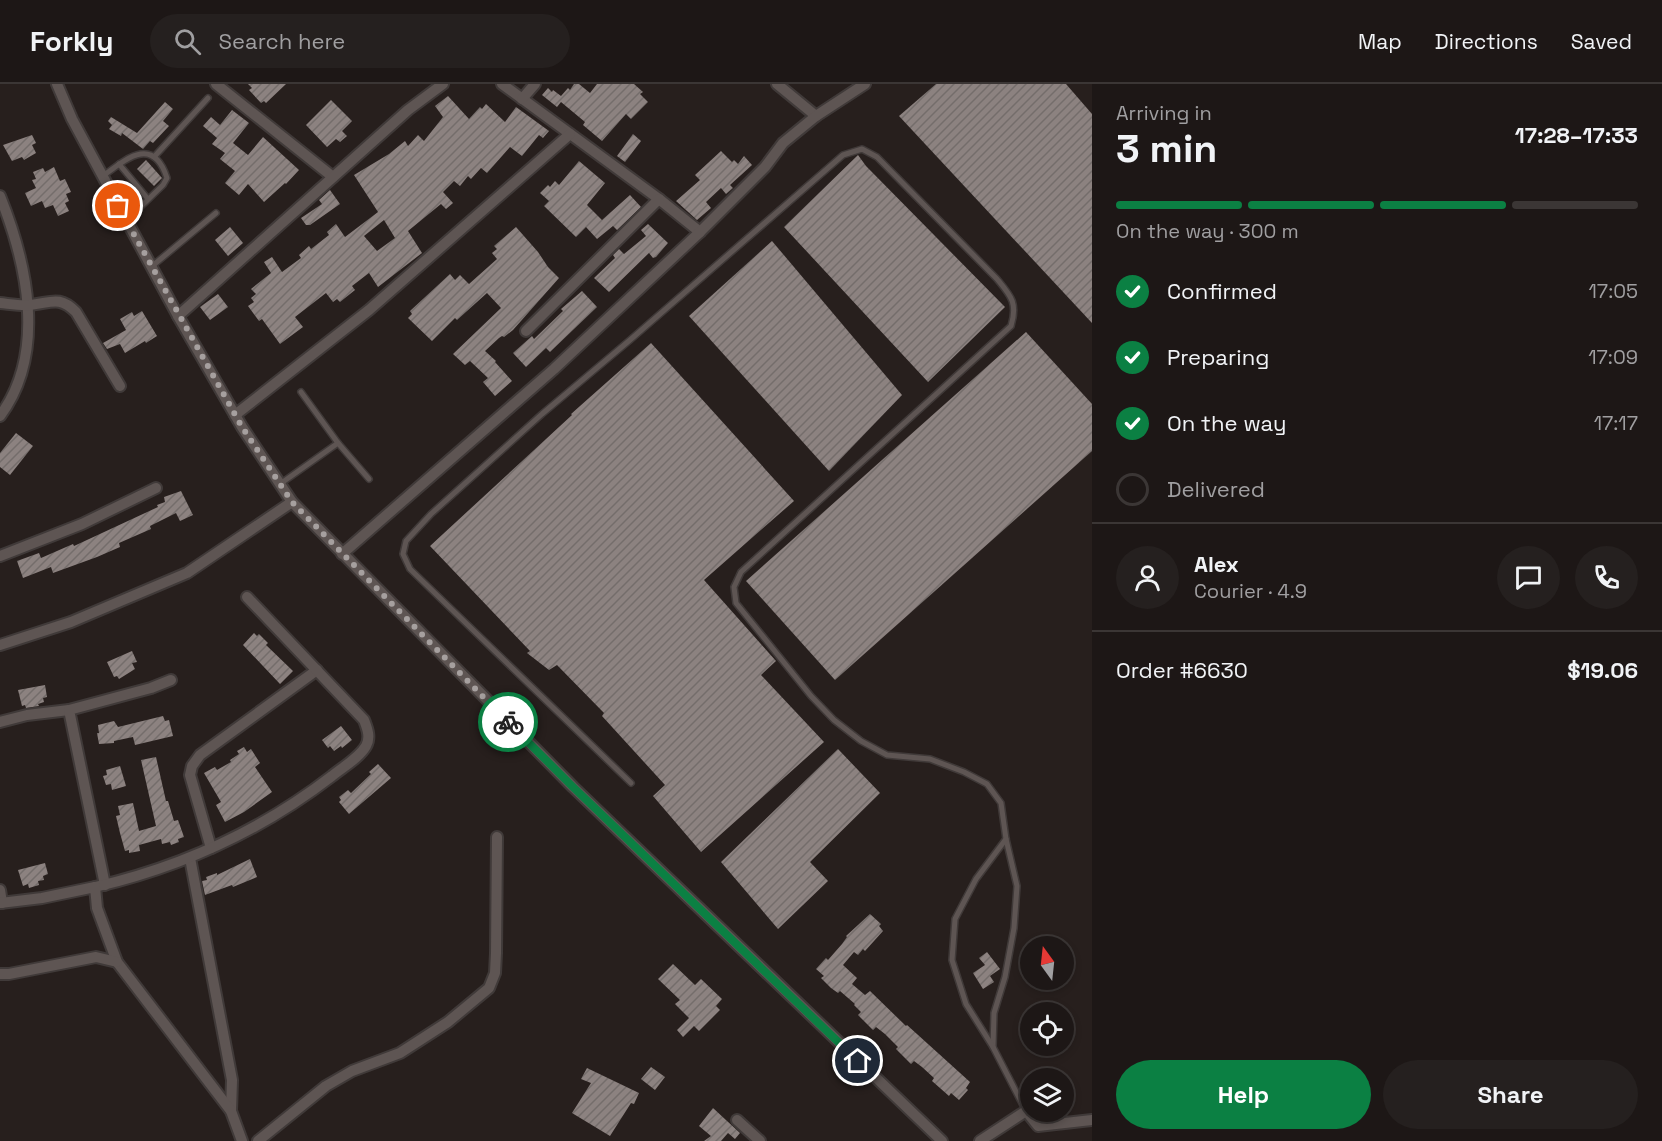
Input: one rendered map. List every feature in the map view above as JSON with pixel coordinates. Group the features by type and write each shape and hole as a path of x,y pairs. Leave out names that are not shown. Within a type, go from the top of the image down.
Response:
{"street":[{"path":"57,84 72,119 178,316 235,415 292,502 573,787 942,1141"},
{"path":"216,84 333,177"},
{"path":"178,316 408,110 443,84"},
{"path":"502,84 659,199 699,232"},
{"path":"522,99 535,84"},
{"path":"777,84 816,116"},
{"path":"342,554 554,369 765,167 783,143 816,116 864,84"},
{"path":"235,415 369,310 570,134"},
{"path":"0,196 20,262 28,306 28,330 19,379 10,403 0,416"},
{"path":"526,331 659,199"},
{"path":"0,303 28,306 55,301 68,304 76,312 120,386"},
{"path":"0,556 82,524 156,488"},
{"path":"0,645 71,622 187,573 292,502"},
{"path":"0,890 1,903 42,898 100,886 190,858 245,833 314,790 367,745 369,732 364,720 247,597"},
{"path":"211,848 190,775 192,766 200,755 317,670"},
{"path":"0,722 27,715 69,710 151,688 171,680"},
{"path":"69,710 100,886 97,908 117,962 231,1110"},
{"path":"258,1141 326,1086 352,1071 400,1053 448,1022 489,988 495,973 497,837"},
{"path":"190,858 223,1024 232,1080 231,1110 239,1139"},
{"path":"0,974 96,957 117,962"},
{"path":"980,1141 1020,1115"},
{"path":"737,1120 760,1141"},
{"path":"1035,1122 1038,1126 1092,1120"}],"lane":[{"path":"154,157 208,98"},
{"path":"631,783 410,569 403,554 406,541 431,514 542,414 843,155 862,149 877,157 997,279 1011,296 1015,313 1011,326 741,572 734,587 736,603 811,696 834,720 861,741 887,755 930,759 964,772 987,784 1001,803 1006,839 1017,886 1014,928 1005,977 994,1013 993,1047"},
{"path":"103,176 131,155 138,153 154,157 164,171 167,178 163,185 126,220"},
{"path":"119,164 148,199"},
{"path":"152,267 216,213"},
{"path":"301,392 338,443 369,479"},
{"path":"280,484 338,443"},
{"path":"1006,839 976,879 955,919 952,960 966,1004 993,1047 1020,1099"}],"building":[{"path":"248,84 286,84 266,103 264,101 261,103 249,90 252,88"},
{"path":"574,84 579,84 590,93 597,84 634,84 643,92 640,94 648,102 631,119 626,114 602,141 583,125 585,122 561,102 557,107 542,95 548,88 561,96"},
{"path":"936,84 1066,84 1092,114 1092,323 899,116"},
{"path":"448,96 469,119 486,104 505,122 516,107 549,131 543,138 539,135 522,156 510,147 487,173 481,168 471,179 468,176 460,186 454,181 443,192 453,203 446,209 441,204 408,231 422,253 378,287 369,273 352,286 355,290 340,302 337,299 333,302 326,293 295,317 303,327 280,344 262,319 259,321 248,306 254,302 251,298 256,294 251,289 271,273 264,262 272,257 282,272 301,258 299,255 309,246 311,249 329,235 327,232 336,224 345,237 378,212 354,175 389,154 405,141 408,146 418,135 424,141 443,117 435,106","holes":["384,220 395,238 377,251 364,236"]},
{"path":"331,100 352,121 342,131 347,136 340,142 336,139 327,147 306,125"},
{"path":"165,102 173,109 163,121 169,126 153,143 150,141 143,149 122,133 121,136 109,129 112,125 108,121 111,117 137,133"},
{"path":"232,110 249,123 233,143 248,155 263,137 299,170 264,202 248,184 239,195 225,183 235,171 220,159 225,153 212,144 217,138 203,126 211,117 220,125"},
{"path":"633,134 641,141 625,162 617,156"},
{"path":"32,135 36,143 32,145 36,153 24,160 22,157 12,161 3,145"},
{"path":"721,151 732,162 734,160 738,164 744,156 752,165 730,185 733,188 726,194 721,188 706,202 711,208 697,220 676,201 700,180 695,175"},
{"path":"858,155 866,166 1005,307 928,382 784,227"},
{"path":"146,160 162,178 154,186 137,169"},
{"path":"579,161 605,183 587,205 602,220 630,195 641,207 617,230 613,226 597,239 586,227 576,237 544,206 549,201 540,193 555,181 559,185"},
{"path":"54,167 60,181 65,179 71,192 66,194 69,201 65,203 69,211 58,216 53,205 45,208 42,201 31,206 25,193 36,188 32,180 36,179 33,172 43,168 45,172"},
{"path":"330,190 340,204 310,225 306,225 301,218 322,204 319,200"},
{"path":"648,224 668,243 656,257 653,258 649,253 609,292 594,278 615,258 613,255 619,249 624,254 646,236 641,230"},
{"path":"230,227 243,243 228,256 215,240"},
{"path":"516,227 559,278 513,330 499,338 485,351 512,381 495,396 483,382 488,378 470,361 465,365 453,354 501,308 487,293 457,320 455,318 432,341 408,318 412,314 410,311 450,274 455,280 460,275 469,284 497,259 492,253 497,249 494,246"},
{"path":"772,241 902,395 829,471 689,316"},
{"path":"582,291 597,307 550,352 546,348 526,367 513,353 532,336 534,339 563,311 561,309"},
{"path":"218,294 228,307 210,320 200,307"},
{"path":"142,311 157,336 125,353 120,344 107,349 103,343 126,330 120,319 132,312 134,316"},
{"path":"1026,332 1092,404 1092,451 835,680 746,581"},
{"path":"651,343 794,501 704,580 776,661 761,675 824,742 701,852 653,796 665,785 602,716 604,713 557,665 549,670 527,653 530,651 430,546 571,414"},
{"path":"16,433 33,446 10,475 0,467 0,453"},
{"path":"181,491 193,515 180,521 176,513 150,526 151,529 119,543 120,547 97,557 53,573 51,567 23,578 17,561 39,553 41,558 73,544 74,546 158,507 157,505 165,502 164,497"},
{"path":"254,633 257,636 259,634 268,643 266,645 293,671 280,684 243,645"},
{"path":"132,651 137,662 132,663 135,669 119,679 117,676 114,677 107,662"},
{"path":"45,685 47,697 43,698 44,702 38,704 39,706 26,708 25,705 22,706 18,690"},
{"path":"163,716 165,721 169,720 173,736 135,745 133,737 114,741 114,743 99,744 98,725 114,721 118,727"},
{"path":"341,726 352,740 334,751 330,746 328,748 322,740"},
{"path":"244,747 247,752 251,749 260,763 255,767 272,792 225,822 216,805 221,802 204,773 215,767 217,770 231,762 230,760 239,754 237,751"},
{"path":"838,749 880,793 810,862 828,881 778,929 721,862"},
{"path":"156,757 166,801 168,801 174,821 178,820 184,837 171,845 170,842 162,844 161,839 139,845 140,851 129,853 129,850 125,851 116,816 120,815 118,806 133,803 139,831 156,826 141,760"},
{"path":"378,764 391,778 349,814 339,802 341,800 339,797 348,790 351,793"},
{"path":"120,766 126,786 112,790 111,784 106,785 103,776 107,775 106,770"},
{"path":"250,859 257,877 205,895 202,881 207,880 206,877 217,873 217,875"},
{"path":"45,863 48,874 43,876 44,880 38,881 39,885 29,888 28,884 23,886 18,870"},
{"path":"870,914 881,924 879,926 883,931 865,951 863,949 858,955 854,952 843,965 857,978 852,984 865,995 870,991 970,1082 966,1088 968,1090 959,1100 951,1093 949,1096 932,1081 934,1078 914,1061 911,1064 885,1034 876,1027 873,1030 858,1015 861,1012 855,1004 840,991 838,993 831,988 821,978 824,976 816,969 826,958 828,960 846,936"},
{"path":"987,952 1000,969 990,976 994,982 983,989 973,973 985,965 979,958"},
{"path":"673,964 695,985 701,979 722,999 716,1006 720,1010 699,1031 694,1026 683,1037 677,1030 689,1018 675,1004 680,1000 658,979"},
{"path":"651,1067 665,1077 655,1090 641,1079"},
{"path":"587,1068 639,1093 634,1104 631,1103 610,1136 572,1113 591,1083 581,1079"},
{"path":"713,1108 740,1133 735,1139 728,1133 721,1141 704,1141 711,1136 699,1126"}],"way so far":[{"path":"118,206 242,427 292,502 508,722"}],"route":[{"path":"508,722 858,1061"}]}
